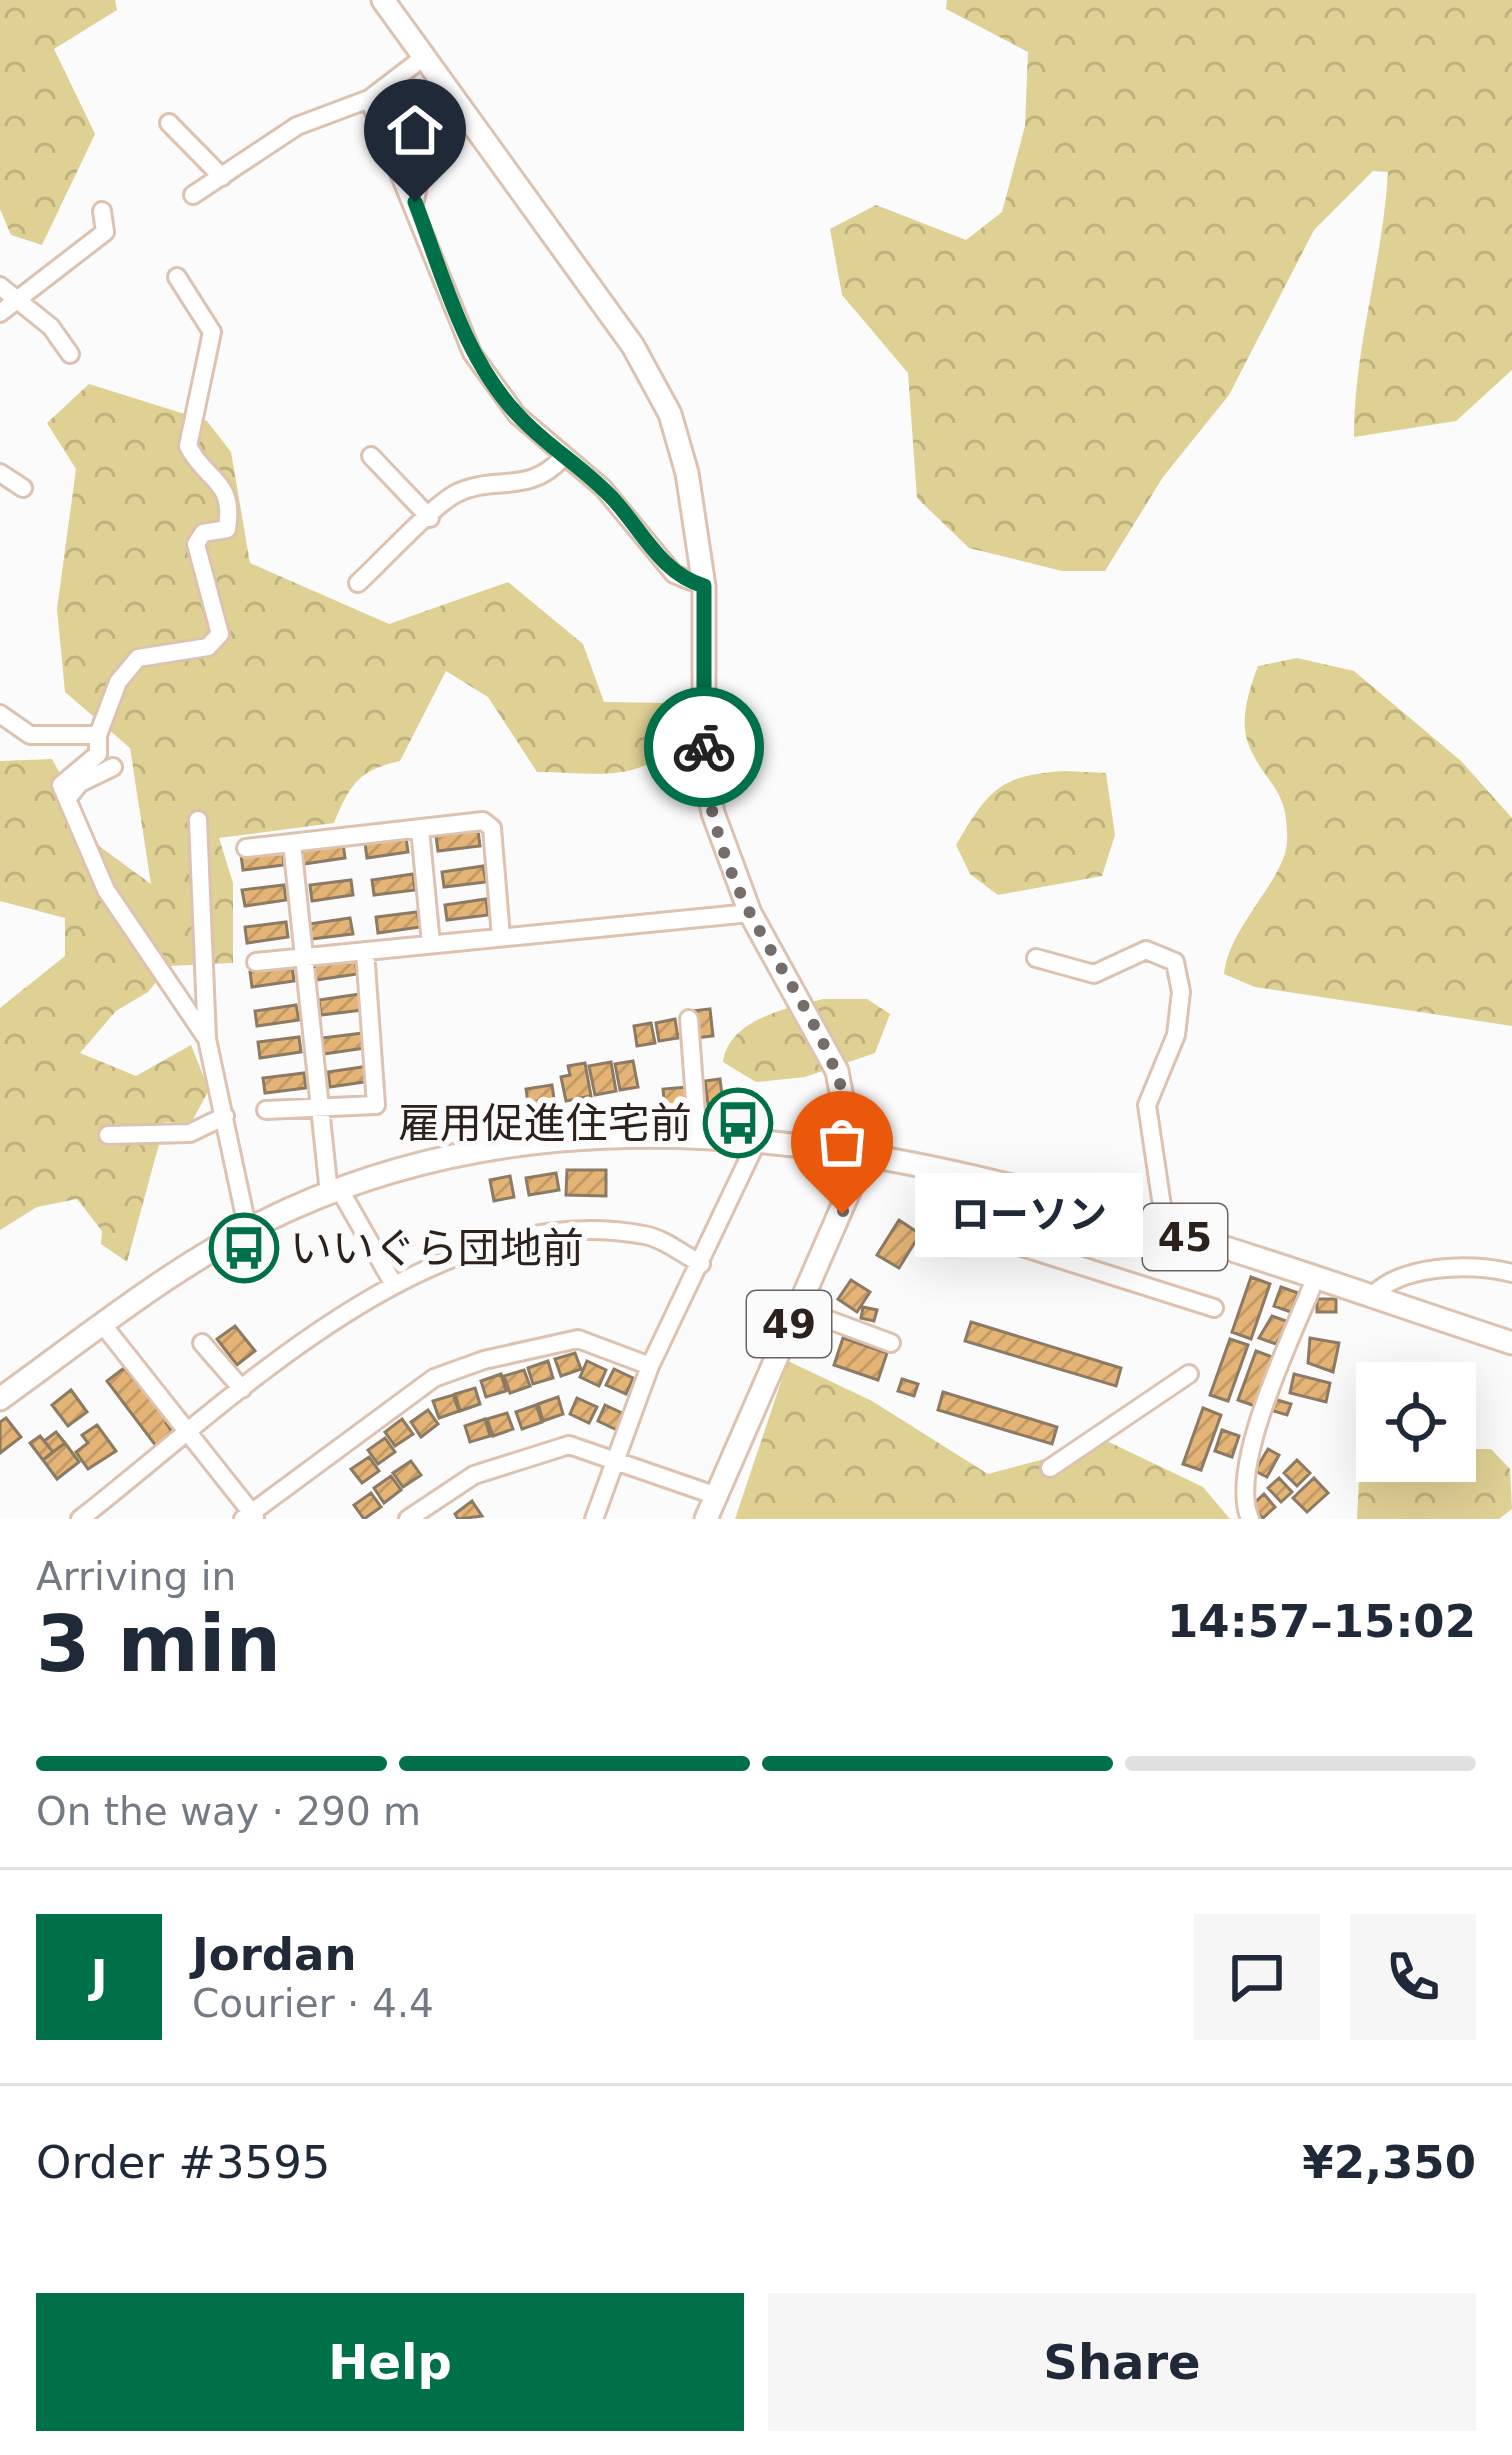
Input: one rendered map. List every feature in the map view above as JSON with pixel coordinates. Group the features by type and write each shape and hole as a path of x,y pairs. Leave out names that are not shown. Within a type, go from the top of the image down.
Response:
{"main road":[{"name":"49","path":"383,0 633,346 670,414 687,473 704,586 704,767 713,813 750,913 832,1058 852,1151 851,1187 832,1240 797,1308 706,1519"},
{"name":"45","path":"0,1400 103,1325 248,1231 335,1191 392,1172 503,1150 698,1140 852,1151 1040,1192 1512,1343"}],"street":[{"path":"193,195 297,125 369,99 424,57"},
{"path":"415,202 433,108 447,88"},
{"path":"369,99 415,202 472,353 517,415 562,458 603,488 674,574 704,586"},
{"path":"169,123 222,177"},
{"path":"0,313 105,232 102,211"},
{"path":"177,278 212,332 188,446 224,488 230,508 227,530 203,533 196,544 220,634 208,647 138,658 118,682 98,735 98,754 62,780 106,890 207,1039 248,1231"},
{"path":"0,286 17,297 70,354"},
{"path":"371,456 430,518"},
{"path":"358,583 456,493 512,486 552,470 562,458"},
{"path":"0,473 23,488"},
{"path":"0,715 30,735 98,735"},
{"path":"67,799 80,783 113,767"},
{"path":"198,820 211,1028 207,1039"},
{"path":"246,848 483,821 492,828 500,937"},
{"path":"420,829 431,944"},
{"path":"292,843 321,1108 335,1191 394,1283"},
{"path":"256,962 750,913"},
{"path":"1036,958 1094,974 1146,950 1175,962 1181,992 1176,1035 1147,1105 1162,1206 1160,1228"},
{"path":"266,1110 376,1105 364,951"},
{"path":"689,1019 698,1140"},
{"path":"108,1136 190,1133 224,1116"},
{"path":"594,1519 650,1366 757,1141"},
{"path":"1040,1192 1001,1234 1003,1241 1214,1308"},
{"path":"80,1519 340,1312 394,1283 453,1260 572,1231 647,1235 701,1264"},
{"path":"1371,1297 1400,1276 1485,1268 1512,1273"},
{"path":"1250,1519 1243,1491 1260,1426 1315,1279"},
{"path":"797,1308 891,1343"},
{"path":"103,1325 250,1517 397,1400 434,1378 484,1360 578,1339 650,1366"},
{"path":"202,1343 242,1389"},
{"path":"1050,1468 1190,1374"},
{"path":"407,1519 474,1475 569,1445 714,1495"}],"green space":[{"path":"0,0 115,0 117,10 54,49 95,134 42,245 11,235 0,209"},
{"path":"947,0 1512,0 1512,370 1456,421 1354,437 1388,172 1373,171 1314,230 1229,395 1163,477 1105,571 1062,571 969,548 917,498 908,373 842,295 830,229 876,205 966,240 1002,212 1025,126 1028,52 946,9"},
{"path":"89,384 207,421 231,452 250,563 389,624 508,582 583,644 604,702 666,703 682,736 651,763 634,769 598,774 537,772 488,697 446,671 400,761 365,774 345,798 334,823 219,838 233,883 233,963 169,966 148,992 116,1011 80,1053 136,1076 191,1045 209,1090 191,1123 165,1122 127,1262 101,1244 102,1231 77,1199 37,1207 0,1230 0,1008 65,956 65,918 0,901 0,761 52,759 99,846 151,884 130,748 65,692 57,609 76,469 47,423"},
{"path":"1297,658 1354,671 1461,761 1512,818 1512,1026 1255,987 1224,974 1236,938 1277,871 1287,841 1280,798 1247,738 1248,696 1258,666"},
{"path":"1065,771 1106,773 1115,835 1102,876 998,895 970,874 956,845 998,789 1025,777"},
{"path":"823,999 867,999 890,1014 875,1053 805,1077 756,1082 723,1062 736,1035 748,1026"},
{"path":"788,1361 872,1401 988,1474 1109,1442 1203,1487 1230,1519 735,1519"},
{"path":"1476,1449 1491,1449 1510,1469 1512,1509 1499,1519 1357,1519 1359,1482 1476,1482"}],"building":[{"path":"478,830 480,846 438,851 436,836"},
{"path":"406,837 408,852 367,858 365,843"},
{"path":"343,843 345,858 304,864 302,849"},
{"path":"282,849 284,865 243,870 241,855"},
{"path":"483,866 486,882 444,887 442,872"},
{"path":"413,874 415,890 374,895 372,880"},
{"path":"351,880 353,895 312,901 310,885"},
{"path":"284,885 286,900 245,906 242,890"},
{"path":"486,899 488,915 447,920 445,905"},
{"path":"417,912 420,927 378,933 376,917"},
{"path":"350,918 353,934 311,939 309,924"},
{"path":"286,922 288,937 247,943 245,927"},
{"path":"355,959 357,974 316,980 314,965"},
{"path":"292,966 294,981 252,987 250,972"},
{"path":"360,994 363,1010 321,1015 319,1000"},
{"path":"296,1005 299,1020 257,1026 255,1011"},
{"path":"710,1009 713,1036 695,1038 692,1011"},
{"path":"675,1019 678,1038 659,1041 656,1023"},
{"path":"651,1023 655,1043 637,1046 634,1026"},
{"path":"363,1033 365,1048 324,1054 322,1038"},
{"path":"299,1037 301,1052 260,1058 258,1042"},
{"path":"633,1061 638,1087 620,1090 615,1064"},
{"path":"611,1062 616,1091 595,1095 589,1066"},
{"path":"585,1063 591,1096 566,1101 561,1077 570,1075 568,1066"},
{"path":"369,1066 371,1081 330,1087 328,1072"},
{"path":"304,1073 306,1088 265,1093 263,1078"},
{"path":"720,1079 723,1103 708,1105 705,1081"},
{"path":"552,1085 555,1106 529,1110 526,1089"},
{"path":"687,1087 689,1108 665,1111 663,1089"},
{"path":"594,1109 596,1122 585,1125 582,1111"},
{"path":"611,1109 613,1122 602,1124 599,1111"},
{"path":"542,1113 557,1113 557,1129 542,1129"},
{"path":"567,1170 606,1170 606,1196 566,1195"},
{"path":"556,1173 559,1190 529,1195 526,1178"},
{"path":"510,1176 514,1197 494,1201 490,1180"},
{"path":"899,1220 920,1234 899,1268 877,1255"},
{"path":"1251,1277 1270,1284 1251,1339 1232,1332"},
{"path":"851,1280 870,1292 857,1312 838,1299"},
{"path":"1281,1287 1298,1293 1291,1312 1274,1306"},
{"path":"1317,1299 1336,1299 1336,1312 1317,1312"},
{"path":"863,1307 877,1310 874,1321 861,1318"},
{"path":"1272,1316 1289,1322 1276,1344 1259,1338"},
{"path":"971,1322 1121,1368 1116,1386 965,1341"},
{"path":"235,1326 255,1351 237,1365 217,1339"},
{"path":"843,1338 887,1353 878,1380 834,1365"},
{"path":"1310,1338 1339,1343 1333,1372 1308,1363"},
{"path":"1230,1339 1248,1345 1228,1401 1210,1395"},
{"path":"1256,1351 1275,1358 1258,1407 1238,1400"},
{"path":"575,1353 581,1369 561,1376 555,1359"},
{"path":"548,1361 553,1378 533,1384 528,1368"},
{"path":"587,1361 606,1370 599,1386 580,1377"},
{"path":"124,1368 169,1420 166,1423 173,1433 156,1446 107,1381"},
{"path":"614,1369 633,1378 626,1394 606,1385"},
{"path":"524,1370 530,1386 510,1393 504,1376"},
{"path":"501,1374 506,1391 486,1397 481,1381"},
{"path":"1294,1374 1330,1383 1326,1402 1290,1393"},
{"path":"902,1379 918,1384 914,1396 898,1391"},
{"path":"475,1388 480,1404 460,1411 455,1394"},
{"path":"71,1390 87,1412 68,1426 52,1405"},
{"path":"943,1392 1057,1427 1052,1444 938,1410"},
{"path":"453,1395 459,1411 439,1418 433,1401"},
{"path":"558,1397 563,1414 543,1421 538,1404"},
{"path":"577,1398 597,1407 589,1423 570,1414"},
{"path":"1274,1399 1291,1404 1287,1415 1270,1410"},
{"path":"536,1405 542,1422 522,1429 516,1412"},
{"path":"605,1405 624,1414 617,1430 598,1421"},
{"path":"1203,1408 1221,1415 1201,1470 1183,1464"},
{"path":"428,1410 438,1424 421,1437 411,1422"},
{"path":"507,1413 513,1429 493,1436 487,1419"},
{"path":"6,1418 21,1437 0,1453 0,1422"},
{"path":"402,1419 413,1434 395,1446 385,1432"},
{"path":"485,1419 490,1436 470,1442 465,1426"},
{"path":"97,1425 116,1451 88,1469 76,1452 88,1443 82,1435"},
{"path":"1222,1430 1239,1436 1232,1457 1215,1451"},
{"path":"56,1432 65,1443 53,1452 44,1441"},
{"path":"40,1436 53,1452 43,1460 30,1443"},
{"path":"385,1438 395,1452 378,1464 368,1450"},
{"path":"65,1443 79,1462 57,1479 43,1460"},
{"path":"1268,1449 1279,1455 1267,1477 1255,1471"},
{"path":"369,1457 379,1471 362,1483 351,1469"},
{"path":"1297,1460 1310,1473 1297,1486 1284,1473"},
{"path":"411,1461 421,1475 403,1487 393,1473"},
{"path":"391,1476 401,1490 384,1503 374,1488"},
{"path":"1279,1478 1292,1492 1281,1502 1268,1488"},
{"path":"1314,1478 1328,1493 1307,1512 1293,1498"},
{"path":"371,1493 381,1507 364,1519 354,1505"},
{"path":"1264,1494 1275,1507 1263,1518 1251,1506"},
{"path":"472,1501 482,1516 458,1519 455,1514"}],"way so far":[{"path":"704,747 713,813 750,913 791,979 837,1071 852,1151 851,1187 842,1214"}],"place":[{"name":"雇用促進住宅前","path":"738,1123"},
{"name":"ローソン","path":"842,1214"},
{"name":"いいぐら団地前","path":"244,1248"}],"route":[{"path":"415,202 472,353 491,382 562,458 603,488 674,574 704,586 704,747"}]}
